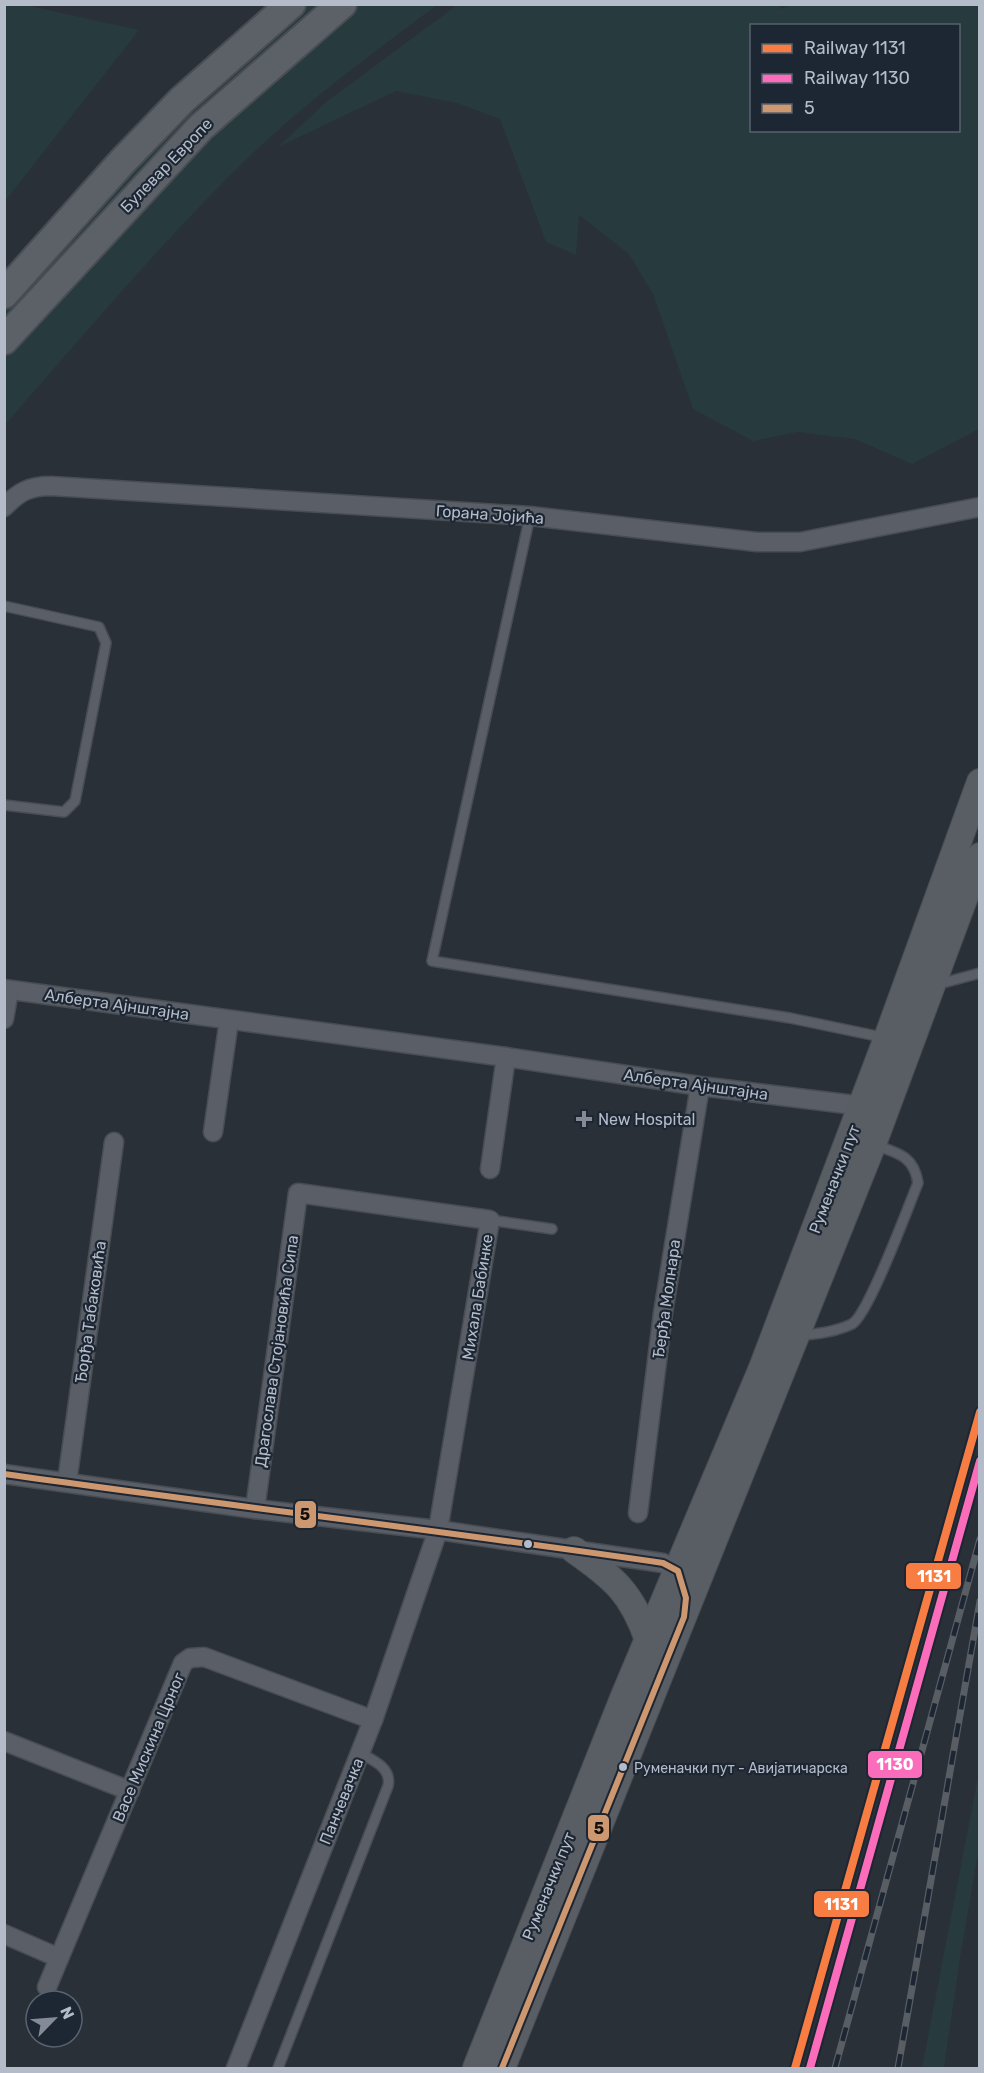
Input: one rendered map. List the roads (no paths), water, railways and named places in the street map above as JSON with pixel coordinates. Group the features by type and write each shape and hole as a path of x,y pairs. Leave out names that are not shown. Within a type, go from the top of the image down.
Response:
{"main road":[{"name":"Булевар Европе","path":"4,294 122,162 182,100 291,4"},
{"name":"Булевар Европе","path":"4,340 201,127 342,4"},
{"name":"Руменачки пут","path":"502,2068 873,1144 873,1107 887,1038 980,782"},
{"name":"Руменачки пут","path":"476,2068 648,1640 762,1368 873,1107 933,986 980,856"},
{"path":"574,1550 604,1571 629,1596 648,1640"}],"street":[{"name":"Горана Јојића","path":"4,507 19,492 35,486 530,516 758,542 800,542 980,507"},
{"name":"Алберта Ајнштајна","path":"7,989 506,1057 699,1086 873,1107"},
{"path":"4,1019 7,989"},
{"path":"213,1132 229,1020"},
{"path":"490,1168 506,1057"},
{"name":"Ђерђа Молнара","path":"638,1513 663,1313 699,1086"},
{"name":"Ђорђа Табаковића","path":"67,1482 114,1142"},
{"name":"Михала Бабинке","path":"298,1193 490,1220 438,1530"},
{"name":"Драгослава Стојановића Сипа","path":"255,1509 298,1193"},
{"path":"4,1474 255,1509 438,1530 663,1563 678,1571"},
{"name":"Панчевачка","path":"236,2068 373,1720 438,1530"},
{"name":"Руменачки пут","path":"678,1571 686,1598 684,1617"},
{"name":"Васе Мискина Црног","path":"47,1987 179,1670 190,1658 204,1657 373,1720"},
{"path":"4,1741 130,1791"},
{"path":"4,1934 59,1958"}],"lane":[{"path":"530,516 432,961 790,1018 887,1038"},
{"path":"4,606 99,627 106,642 75,801 64,812 4,805"},
{"path":"933,986 980,973"},
{"path":"796,1336 829,1332 854,1323 868,1303 918,1183 916,1169 903,1155 873,1144"},
{"path":"490,1220 552,1229"},
{"path":"278,2068 388,1786 388,1776 381,1766 360,1754"}],"railway":[{"path":"835,2068 980,1539"},
{"path":"898,2068 980,1601"}],"rail line":[{"name":"1131","path":"795,2068 980,1412"},
{"name":"1130","path":"810,2068 980,1461"}],"place":[{"name":"New Hospital","path":"584,1119"},
{"name":"Руменачки пут - Авијатичарска","path":"623,1767"}]}
